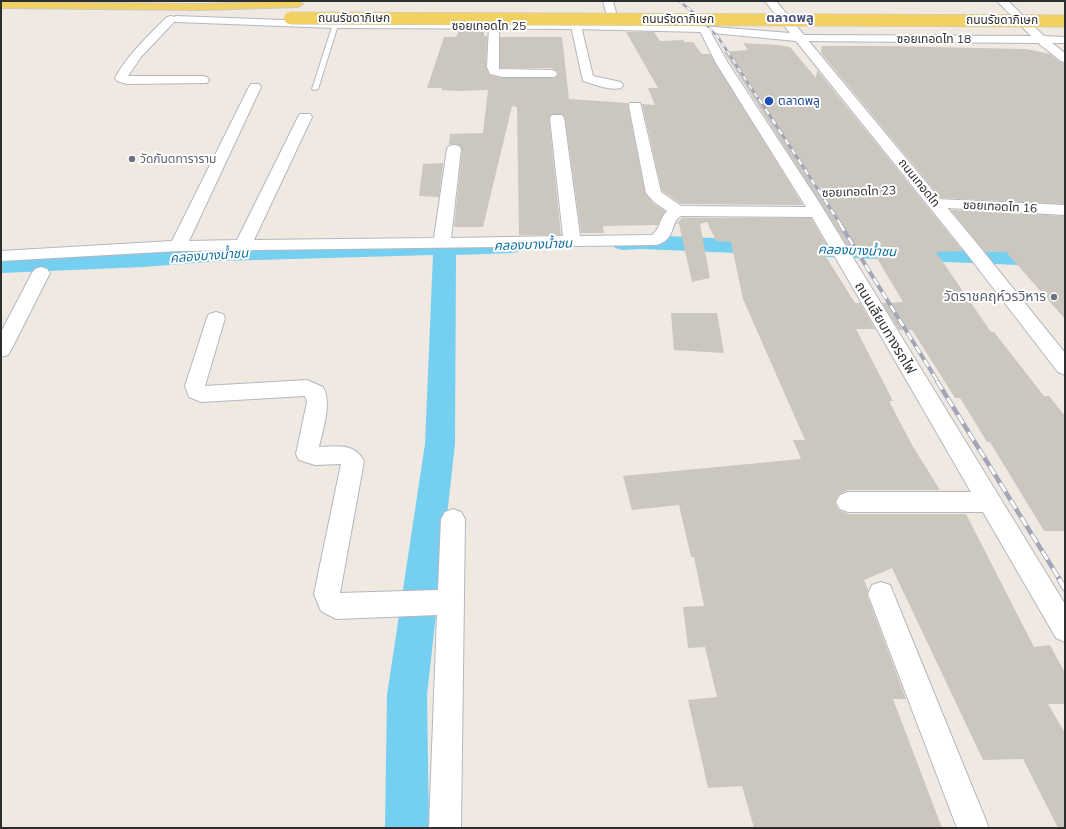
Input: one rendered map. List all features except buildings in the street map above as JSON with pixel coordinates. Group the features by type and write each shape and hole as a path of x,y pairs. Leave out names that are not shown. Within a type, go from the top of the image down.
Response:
{"main road":[{"path":"1,5 201,7 302,4 232,1"},
{"path":"766,4 785,7"},
{"name":"ถนนเทอดไท","path":"766,4 802,38 1065,367"},
{"name":"ถนนรัชดาภิเษก","path":"997,4 1025,8"},
{"name":"ถนนรัชดาภิเษก","path":"1,12 208,14 290,18"},
{"name":"ถนนรัชดาภิเษก","path":"156,19 290,18 1065,21"},
{"name":"ซอยเทอดไท 25","path":"174,19 335,25 576,26 702,29 802,38"}],"street":[{"path":"603,27 612,16 609,4"},
{"path":"997,4 1065,59"},
{"path":"174,19 137,56 123,72 121,78 127,80 203,80"},
{"path":"494,26 494,71 502,73 551,74"},
{"path":"576,26 587,78 617,85"},
{"name":"ถนนเลียบทางรถไฟ","path":"702,29 705,31 722,62 813,207 1065,629"},
{"name":"ซอยเทอดไท 18","path":"802,38 1065,40"},
{"path":"178,246 255,87"},
{"path":"635,106 654,193 659,199 678,211"},
{"path":"243,245 305,117"},
{"path":"557,118 572,241"},
{"path":"442,244 454,149"},
{"name":"ซอยเทอดไท 16","path":"934,202 1065,210"},
{"path":"1,256 178,246 442,244 656,240 663,236 672,214 678,211 813,207"},
{"path":"1,350 41,273"},
{"path":"216,318 195,386 196,392 201,394 307,388 316,392 317,402 307,454 315,456 346,455 353,461 327,594 330,602 336,606 429,603"},
{"path":"848,502 990,502"},
{"path":"445,828 429,603 453,519"},
{"path":"881,594 973,828"}],"lane":[{"path":"315,90 335,25"}],"path":[{"path":"795,98 817,97"},
{"name":"ซอยเทอดไท 23","path":"813,207 934,202"}],"waterway":[{"name":"คลองบางน้ำชน","path":"623,243 642,242 1065,260"},
{"name":"คลองบางน้ำชน","path":"1,266 143,260 222,254 512,246"},
{"path":"407,828 407,695 440,444 445,248"}],"railway":[{"path":"679,1 699,17 718,37 759,100"},
{"path":"759,99 841,225"},
{"path":"840,224 938,382"},
{"path":"937,381 1060,580"},
{"path":"1059,579 1065,589"}],"place":[{"name":"ตลาดพลู","path":"769,101"},
{"name":"วัดกันตทาราราม","path":"132,159"},
{"name":"วัดราชคฤห์วรวิหาร","path":"1054,297"}],"district":[{"name":"ตลาดพลู","path":"790,18"}]}
